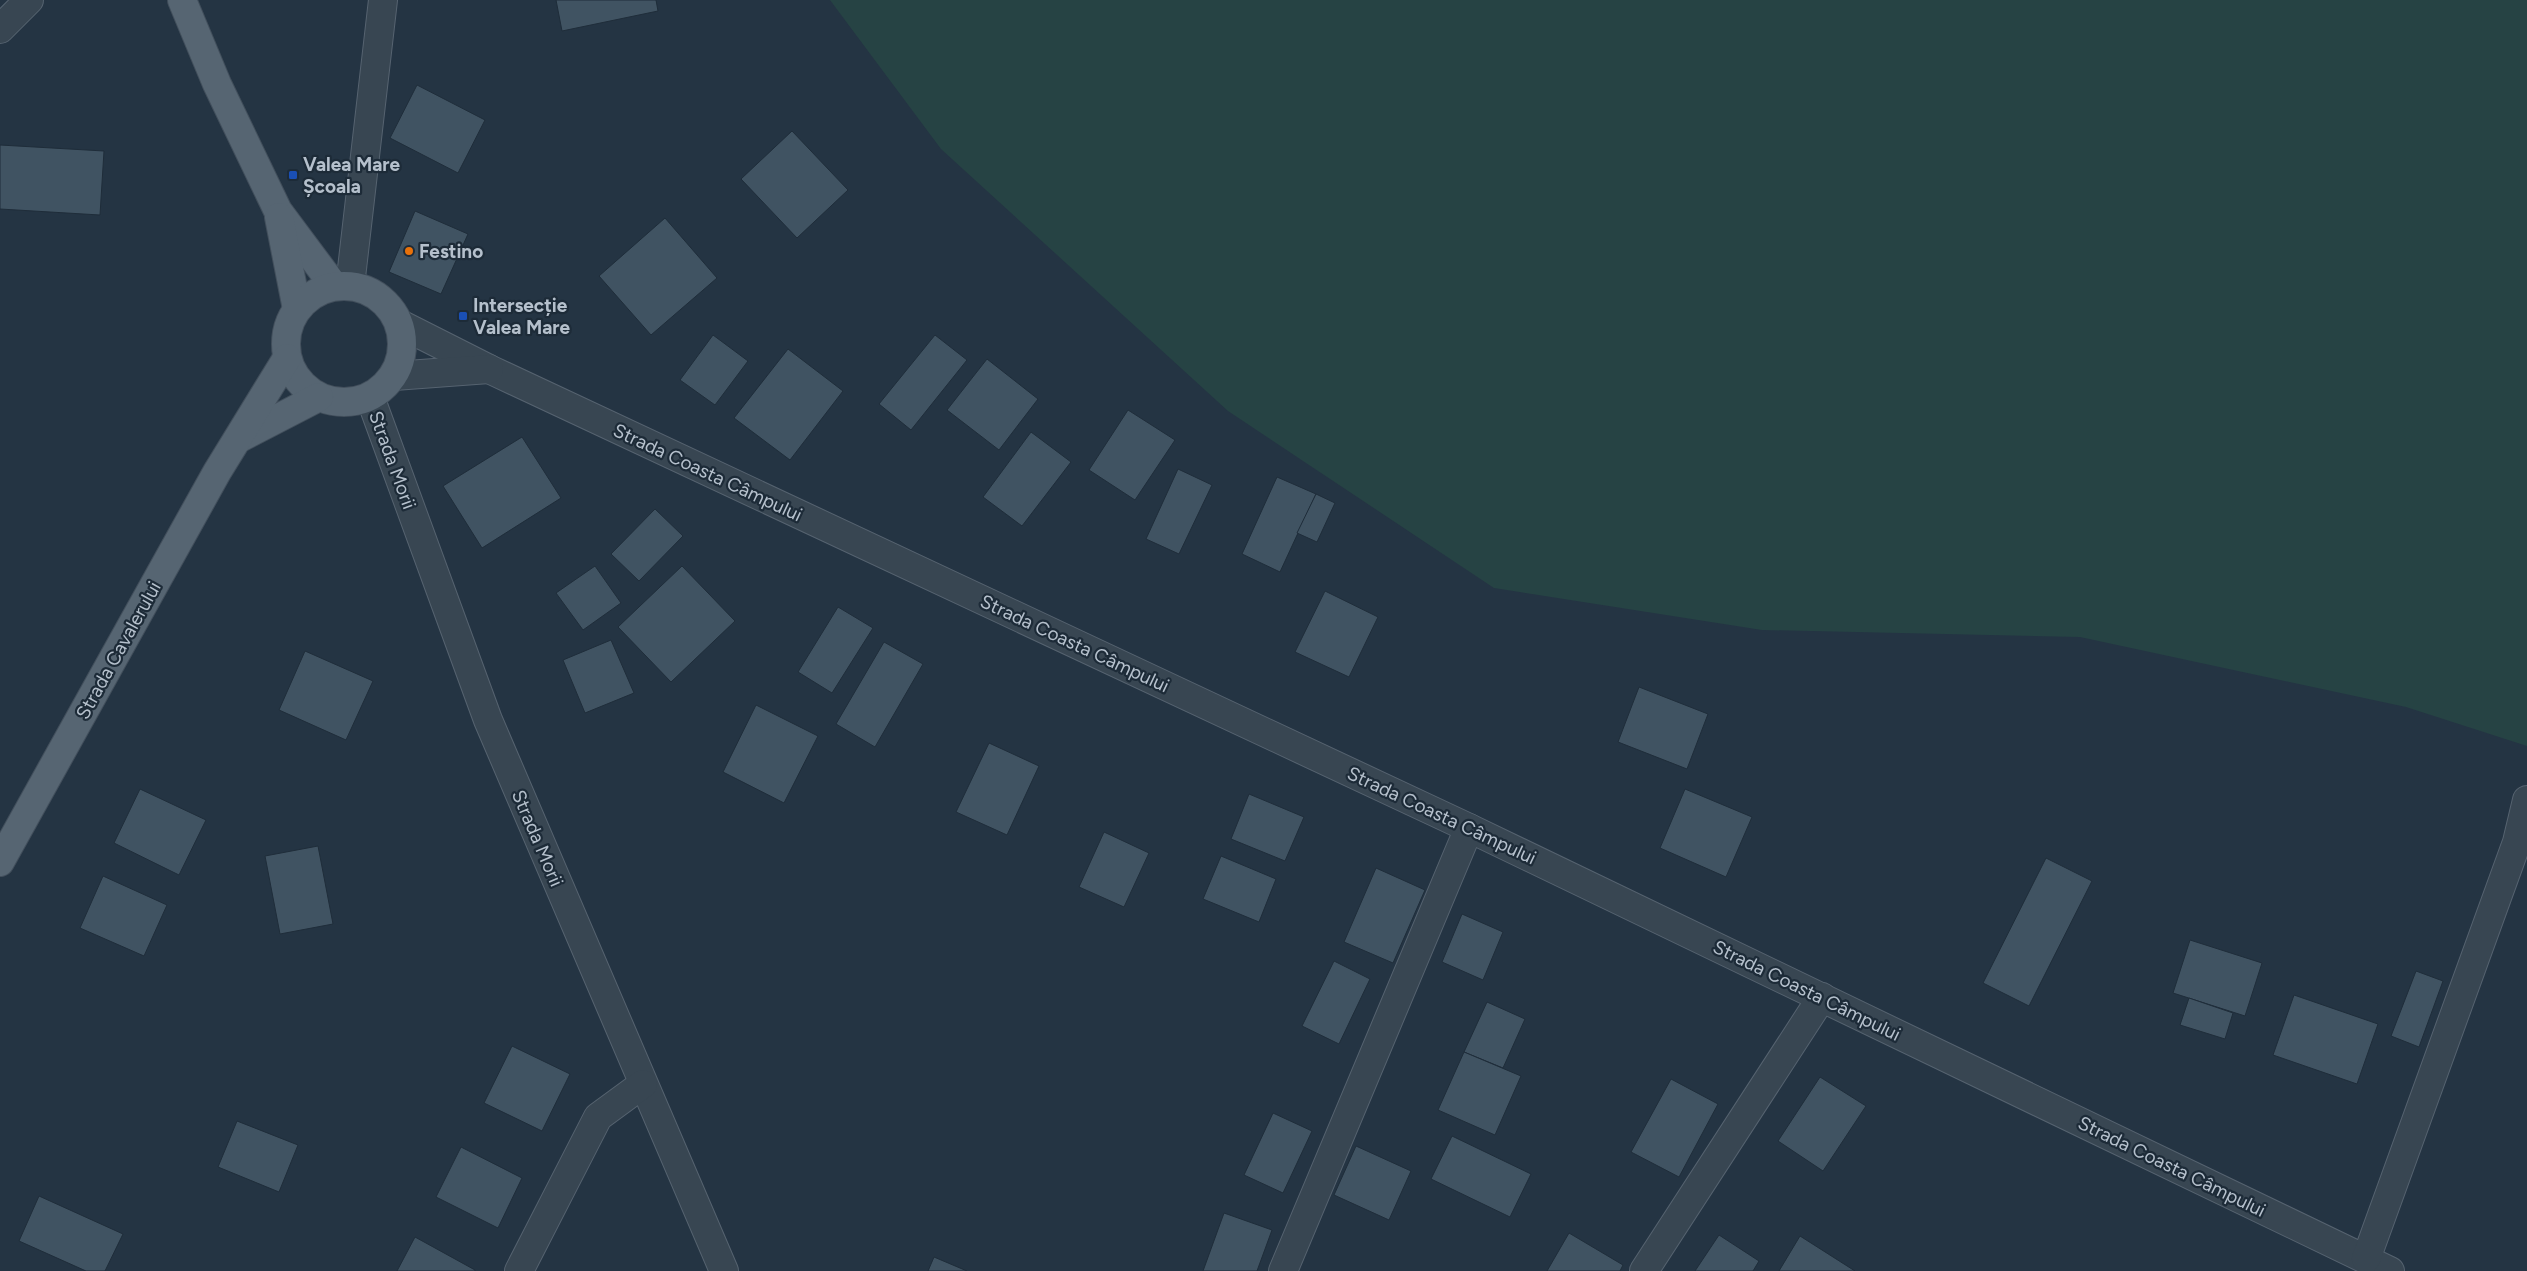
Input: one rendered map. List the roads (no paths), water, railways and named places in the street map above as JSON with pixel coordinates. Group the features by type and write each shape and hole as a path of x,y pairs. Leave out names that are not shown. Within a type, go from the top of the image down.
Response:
{"main road":[{"path":"182,0 217,84 278,211 297,309"},
{"path":"278,211 342,286"},
{"path":"342,286 380,297 400,324 403,342 401,360 394,376 383,388 370,397 344,402 319,397 299,381 287,358 287,333 297,309 314,294 342,286"},
{"name":"Strada Cavalerului","path":"0,862 217,472 287,358"},
{"path":"238,439 319,397"}],"street":[{"path":"0,29 29,0"},
{"path":"342,286 383,0"},
{"name":"Strada Coasta Câmpului","path":"400,324 489,369 1470,828 2390,1271"},
{"name":"Strada Coasta Câmpului","path":"394,376 489,369"},
{"name":"Strada Morii","path":"370,397 488,720 724,1271"},
{"path":"2366,1259 2517,842 2527,800"},
{"path":"1283,1271 1470,828"},
{"path":"1644,1271 1822,997"},
{"path":"519,1271 598,1116 643,1084"}],"place":[{"name":"Valea Mare Școala","path":"293,175"},
{"name":"Festino","path":"409,251"},
{"name":"Intersecție Valea Mare","path":"463,316"}]}
